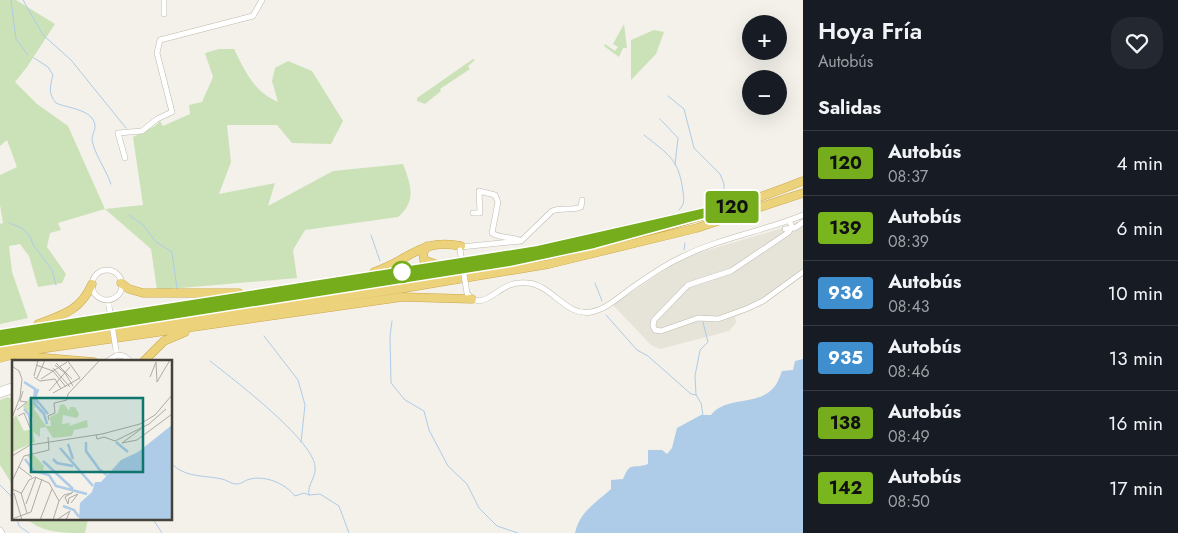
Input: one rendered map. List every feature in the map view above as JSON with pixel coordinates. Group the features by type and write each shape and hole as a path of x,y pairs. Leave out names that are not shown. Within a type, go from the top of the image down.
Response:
{"highway":[{"path":"0,342 509,262 594,244 733,206 803,181"},
{"path":"0,351 80,336 493,274 595,254 697,228 803,193"},
{"path":"1,334 538,250 733,206"},
{"path":"353,278 388,267 427,246 439,244 460,248"},
{"path":"427,246 423,256 426,262 454,264"},
{"path":"121,283 129,289 143,293 269,293"},
{"path":"1,334 37,324 75,308 86,298 92,284"},
{"path":"0,359 33,350 267,316 402,298 469,296"},
{"path":"267,316 324,300"},
{"path":"145,360 164,341 182,332 224,323"},
{"path":"0,359 43,356 77,360"}],"street":[{"path":"164,0 164,14"},
{"path":"125,158 118,133 142,131 173,110 157,53 160,40 254,16 262,0"},
{"path":"473,213 480,213 479,191 495,195 498,202 492,233 496,236 512,236 521,241"},
{"path":"582,200 581,207 577,209 557,209 552,211 521,241 460,248 469,296 484,300 506,286 526,282 544,288 574,310 586,313 593,312 605,307 659,269 684,256 739,236 803,222"},
{"path":"803,215 787,226 781,237 731,271 688,285 654,320 654,328 661,331 698,318 718,319 746,309 763,301 803,272"},
{"path":"106,270 114,273 121,283 118,294 109,303 96,295 92,284 96,276 106,270"},
{"path":"109,303 116,352"},
{"path":"108,360 116,352"},
{"path":"116,352 129,360"},
{"path":"0,390 12,386"},
{"path":"0,395 12,391"}],"shaded area":[{"path":"803,220 803,276 761,306 735,317 736,323 729,331 660,349 651,345 613,305 675,263 698,253"}],"green space":[{"path":"0,0 16,0 55,24 15,82 37,104 68,126 105,209 58,223 61,230 50,233 47,247 66,274 62,283 38,287 29,256 20,244 9,246 12,272 28,318 0,324 0,224 3,223 0,205 0,175 17,167 7,140 0,146"},
{"path":"624,24 627,48 623,48 619,57 604,46 605,44 615,51 618,47 613,44"},
{"path":"654,30 664,32 656,54 631,80 631,40"},
{"path":"219,49 234,49 246,73 256,87 278,102 272,81 275,68 288,61 312,71 343,121 331,144 292,143 277,125 227,125 231,162 219,194 275,183 268,206 333,171 403,164 411,192 408,205 398,217 305,230 293,250 297,278 157,290 151,249 105,209 143,205 133,137 155,126 160,121 163,126 190,114 189,105 202,102 213,77 205,53"},
{"path":"473,59 475,60 468,66 470,69 440,89 441,91 425,104 417,101 417,98"},
{"path":"8,397 12,400 12,488 0,465 0,400"},
{"path":"28,520 88,520 85,533 46,530"}],"water":[{"path":"803,359 803,533 575,533 577,525 585,513 611,489 611,480 623,479 630,467 648,464 648,450 662,450 667,454 672,448 677,428 701,415 711,415 725,405 761,397 776,384 782,371 793,370 795,361"}],"waterway":[{"path":"11,0 16,39 28,55"},
{"path":"23,0 43,35 71,60 126,128"},
{"path":"34,58 48,67 53,75 50,90 56,103 79,110 90,116 93,120 95,126 92,141 111,184"},
{"path":"668,96 684,109 694,148 720,174 724,184 724,198"},
{"path":"660,119 678,138 675,165"},
{"path":"644,135 666,153 679,172 684,197 683,204 679,210"},
{"path":"129,215 143,225 156,242 172,252 177,289"},
{"path":"9,223 22,228 29,235 34,246 52,270 56,285"},
{"path":"371,235 380,261"},
{"path":"684,250 685,243"},
{"path":"595,283 602,301"},
{"path":"606,315 637,350 648,356 691,394 696,395"},
{"path":"392,321 390,336 391,383 405,400 424,411 429,430 448,466 467,484 479,508 497,526 518,533"},
{"path":"703,322 708,342 700,350 695,376 696,395 701,403 703,415"},
{"path":"264,336 298,380 305,405 301,442"},
{"path":"210,361 270,410 301,441 311,454 315,466 315,474 309,487 309,495 320,494 339,506 349,533"},
{"path":"172,464 188,474 222,479 236,484 253,478 267,479 286,487 295,496 304,493 309,495"},
{"path":"0,485 12,499"},
{"path":"17,520 19,526 29,533"},
{"path":"154,520 162,533"}],"bus line":[{"name":"120","path":"0,334 538,250 733,206 674,224 594,244 509,262 417,278 54,332 0,342"}]}
